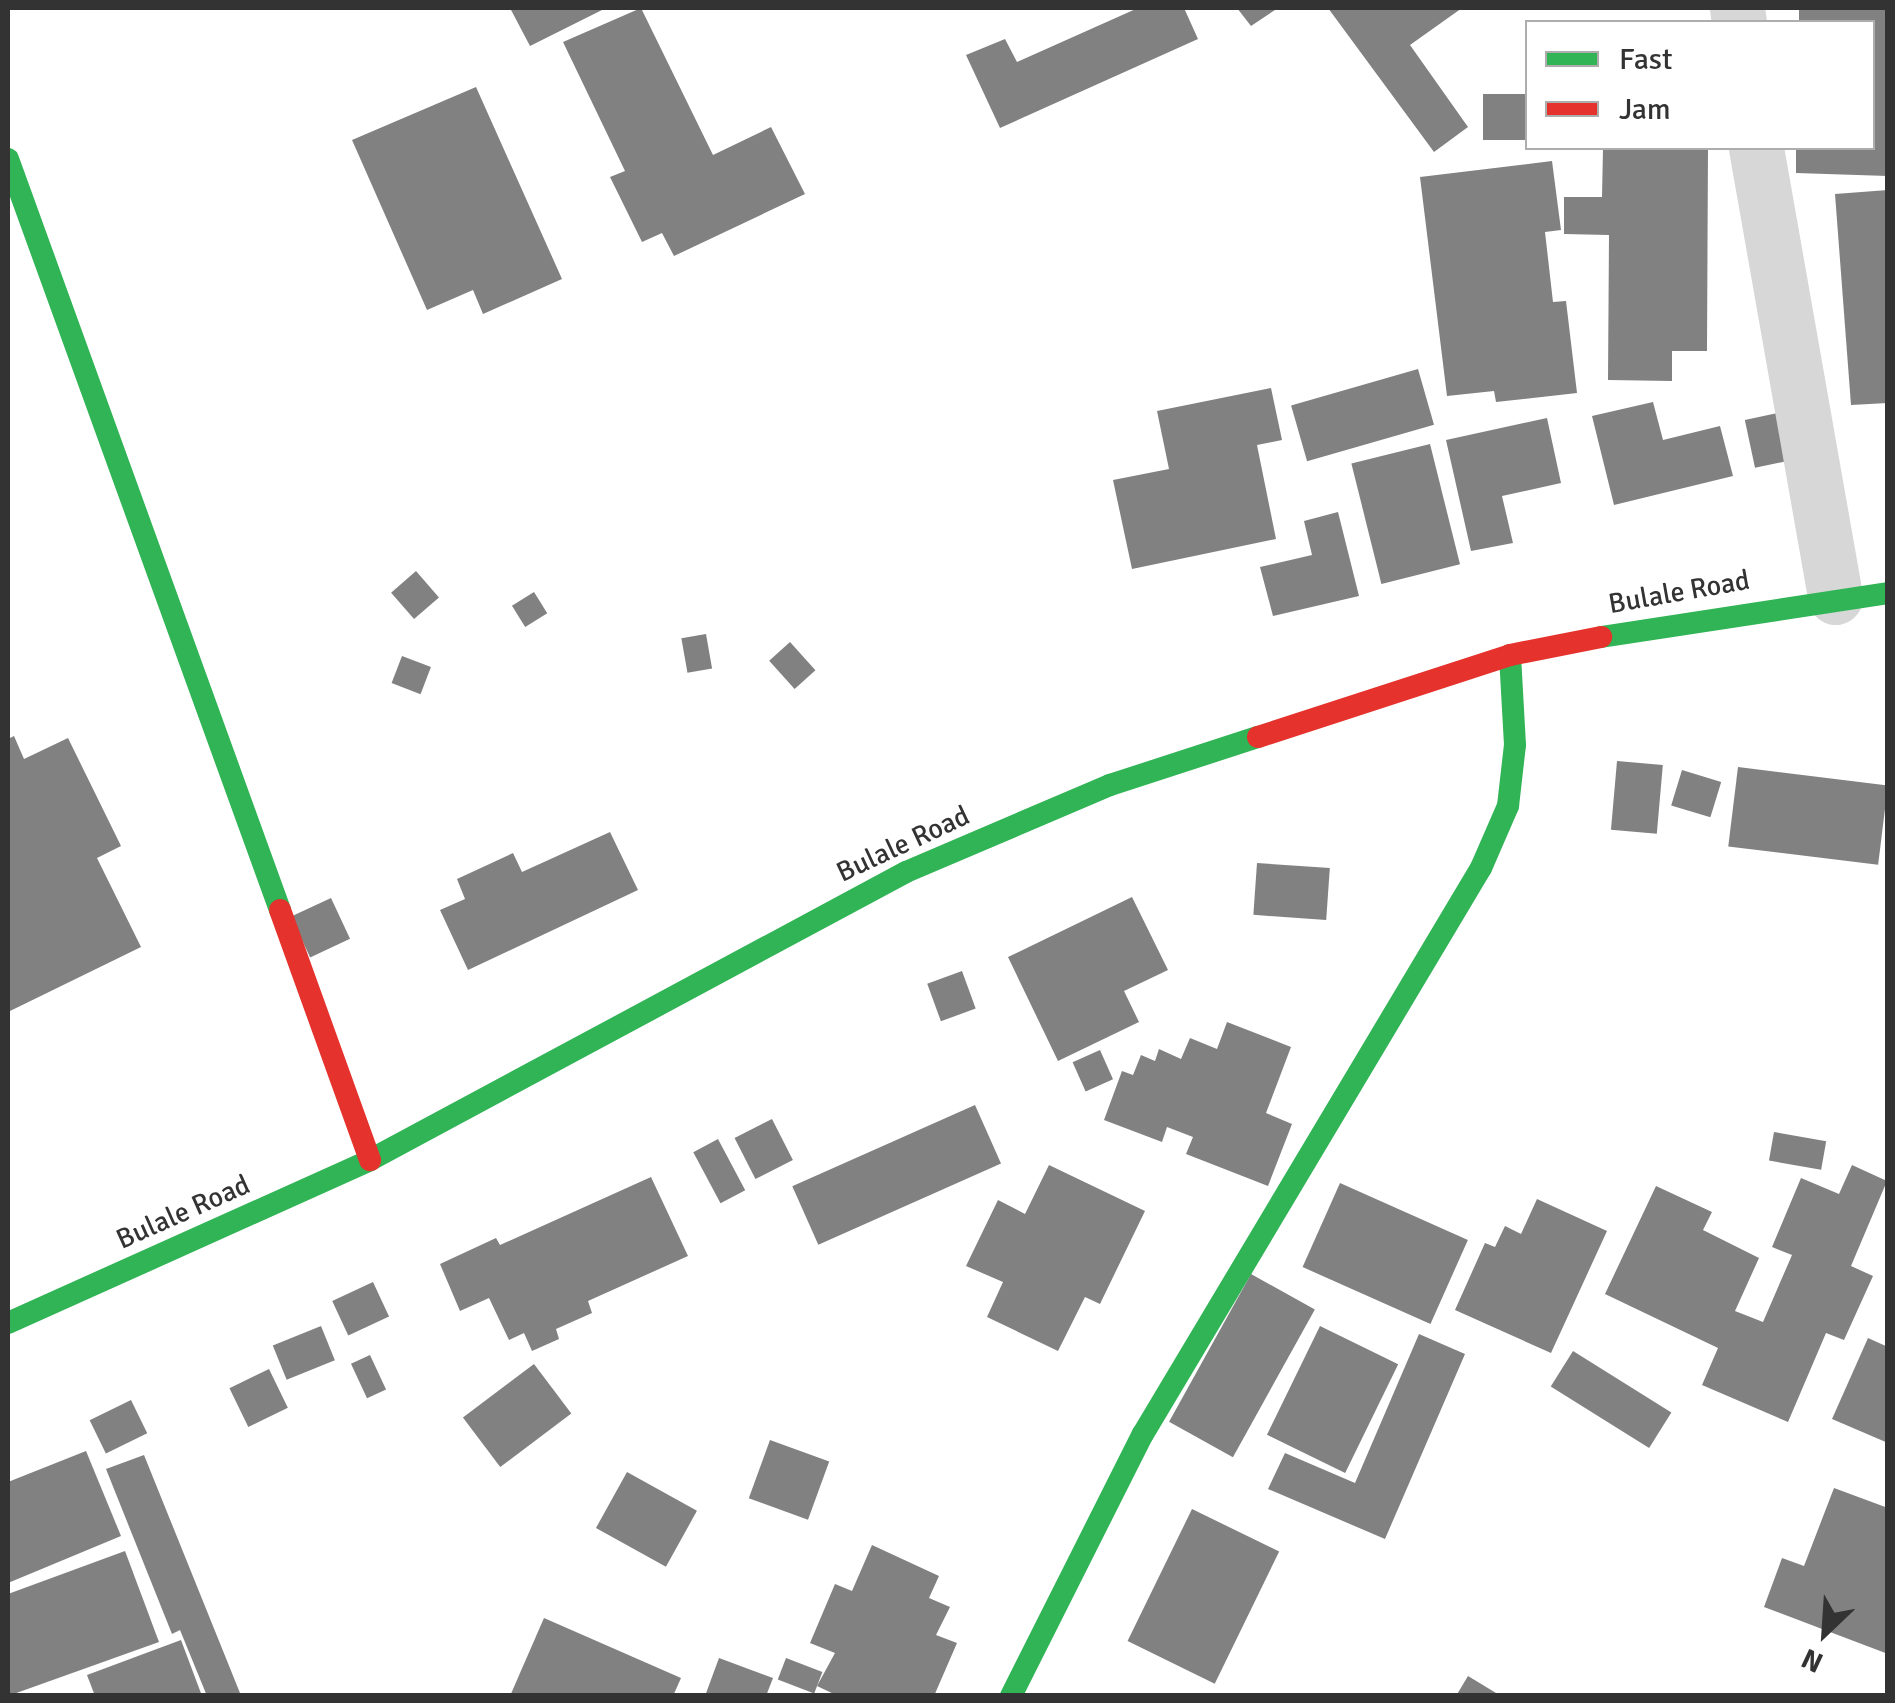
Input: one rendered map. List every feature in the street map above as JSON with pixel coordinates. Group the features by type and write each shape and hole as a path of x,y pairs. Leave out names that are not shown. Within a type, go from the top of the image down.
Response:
{"street":[{"path":"1756,150 1861,595"},
{"path":"8,159 370,1160"},
{"name":"Bulale Road","path":"8,1324 370,1160 906,872 1110,785 1510,655 1861,595"},
{"path":"1011,1696 1143,1434 1481,868 1508,806 1514,745 1510,655"}],"building":[{"path":"510,8 606,8 530,46"},
{"path":"641,8 713,155 771,127 805,194 674,256 662,233 642,242 610,177 625,171 563,42"},
{"path":"1138,8 1184,8 1198,39 1000,128 966,55 1005,39 1017,62"},
{"path":"1237,8 1278,8 1251,26"},
{"path":"1328,8 1462,8 1410,45 1468,127 1434,152"},
{"path":"1799,8 1888,8 1888,176 1796,173 1796,150 1875,150 1875,20 1799,20"},
{"path":"476,87 562,279 483,314 473,290 427,310 352,140"},
{"path":"1483,94 1525,94 1525,140 1483,140"},
{"path":"1603,150 1708,150 1707,351 1672,351 1672,381 1608,380 1609,235 1564,234 1564,197 1602,197"},
{"path":"1552,161 1561,230 1545,232 1553,302 1566,301 1577,393 1496,402 1494,391 1447,396 1420,177"},
{"path":"1888,190 1888,403 1851,405 1835,194"},
{"path":"1418,369 1434,425 1307,461 1291,405"},
{"path":"1271,388 1282,440 1257,445 1276,539 1132,569 1113,480 1169,469 1157,411"},
{"path":"1653,402 1663,440 1720,426 1733,476 1614,505 1592,416"},
{"path":"1782,412 1792,460 1755,468 1745,420"},
{"path":"1547,418 1561,483 1502,496 1513,543 1471,551 1446,440"},
{"path":"1430,444 1460,564 1381,584 1351,464"},
{"path":"1338,512 1359,596 1273,616 1260,567 1312,555 1304,521"},
{"path":"416,571 439,597 414,619 391,593"},
{"path":"534,592 547,613 525,627 512,606"},
{"path":"706,634 712,668 687,673 681,638"},
{"path":"790,642 815,670 795,689 769,661"},
{"path":"402,656 431,667 421,694 392,683"},
{"path":"14,736 24,759 68,738 121,846 97,858 141,947 8,1012 8,739"},
{"path":"1617,761 1663,765 1657,834 1611,830"},
{"path":"1738,767 1888,785 1878,865 1728,846"},
{"path":"1682,770 1721,782 1710,817 1671,805"},
{"path":"610,832 638,890 468,970 440,910 465,899 457,879 513,853 522,872"},
{"path":"1257,863 1330,868 1326,920 1253,915"},
{"path":"1132,897 1168,970 1124,991 1139,1022 1058,1061 1008,957"},
{"path":"331,898 350,939 310,957 291,917"},
{"path":"962,971 976,1009 941,1021 927,984"},
{"path":"1227,1022 1291,1047 1266,1113 1292,1124 1268,1186 1186,1154 1193,1137 1167,1127 1162,1142 1104,1120 1122,1071 1133,1075 1141,1055 1155,1061 1159,1049 1181,1059 1190,1038 1217,1049"},
{"path":"1100,1050 1113,1079 1086,1091 1073,1062"},
{"path":"975,1105 1001,1163 818,1245 792,1186"},
{"path":"772,1119 793,1160 755,1179 735,1138"},
{"path":"1774,1132 1826,1141 1821,1170 1769,1161"},
{"path":"718,1139 745,1190 721,1203 693,1152"},
{"path":"1049,1165 1145,1211 1100,1304 1085,1297 1058,1351 987,1317 1003,1282 966,1266 998,1200 1025,1214"},
{"path":"1852,1165 1887,1181 1851,1266 1873,1276 1844,1340 1826,1333 1788,1422 1702,1385 1718,1348 1605,1294 1656,1186 1712,1212 1703,1230 1759,1258 1735,1311 1763,1322 1792,1255 1772,1247 1801,1178 1839,1194"},
{"path":"651,1177 688,1256 588,1301 592,1313 556,1329 559,1339 532,1351 524,1333 509,1340 489,1298 460,1311 440,1264 496,1238 500,1245"},
{"path":"1340,1183 1468,1240 1430,1324 1303,1267"},
{"path":"1537,1199 1607,1231 1551,1353 1455,1310 1485,1243 1495,1247 1505,1226 1521,1234"},
{"path":"1251,1274 1315,1309 1233,1457 1169,1422"},
{"path":"373,1282 389,1316 348,1335 332,1301"},
{"path":"321,1326 335,1360 287,1380 273,1345"},
{"path":"1320,1326 1398,1364 1345,1473 1267,1435"},
{"path":"1419,1334 1465,1354 1385,1539 1268,1489 1285,1453 1355,1483"},
{"path":"1868,1338 1888,1347 1888,1443 1832,1419"},
{"path":"1573,1351 1671,1412 1649,1448 1551,1387"},
{"path":"370,1355 386,1389 367,1398 351,1364"},
{"path":"534,1364 571,1414 500,1467 463,1418"},
{"path":"269,1369 288,1408 248,1427 229,1388"},
{"path":"131,1400 147,1433 106,1453 90,1420"},
{"path":"770,1440 829,1462 808,1520 749,1498"},
{"path":"86,1451 121,1536 8,1583 8,1482"},
{"path":"144,1455 240,1693 233,1696 207,1696 180,1630 172,1634 106,1469"},
{"path":"627,1472 697,1511 666,1567 596,1528"},
{"path":"1834,1488 1888,1508 1888,1654 1764,1607 1782,1558 1804,1566"},
{"path":"1192,1509 1279,1552 1215,1684 1128,1641"},
{"path":"872,1545 939,1576 929,1598 950,1607 936,1635 957,1643 934,1696 838,1696 817,1686 835,1653 810,1643 835,1584 852,1591"},
{"path":"125,1551 159,1642 8,1696 8,1594"},
{"path":"544,1618 681,1678 673,1696 510,1696"},
{"path":"181,1640 202,1696 95,1696 87,1675"},
{"path":"719,1658 773,1678 766,1696 705,1696"},
{"path":"786,1658 822,1672 814,1693 778,1679"},
{"path":"1468,1676 1501,1696 1456,1696"}],"traffic: fast":[{"path":"8,159 280,910"},
{"path":"1601,637 1888,593"},
{"path":"1011,1696 1143,1434 1481,868 1508,806 1515,745 1510,655"},
{"path":"8,1323 370,1160 906,872 1110,785 1258,737"}],"traffic: jam":[{"path":"1258,737 1510,655 1601,637"},
{"path":"280,910 370,1160"}]}
